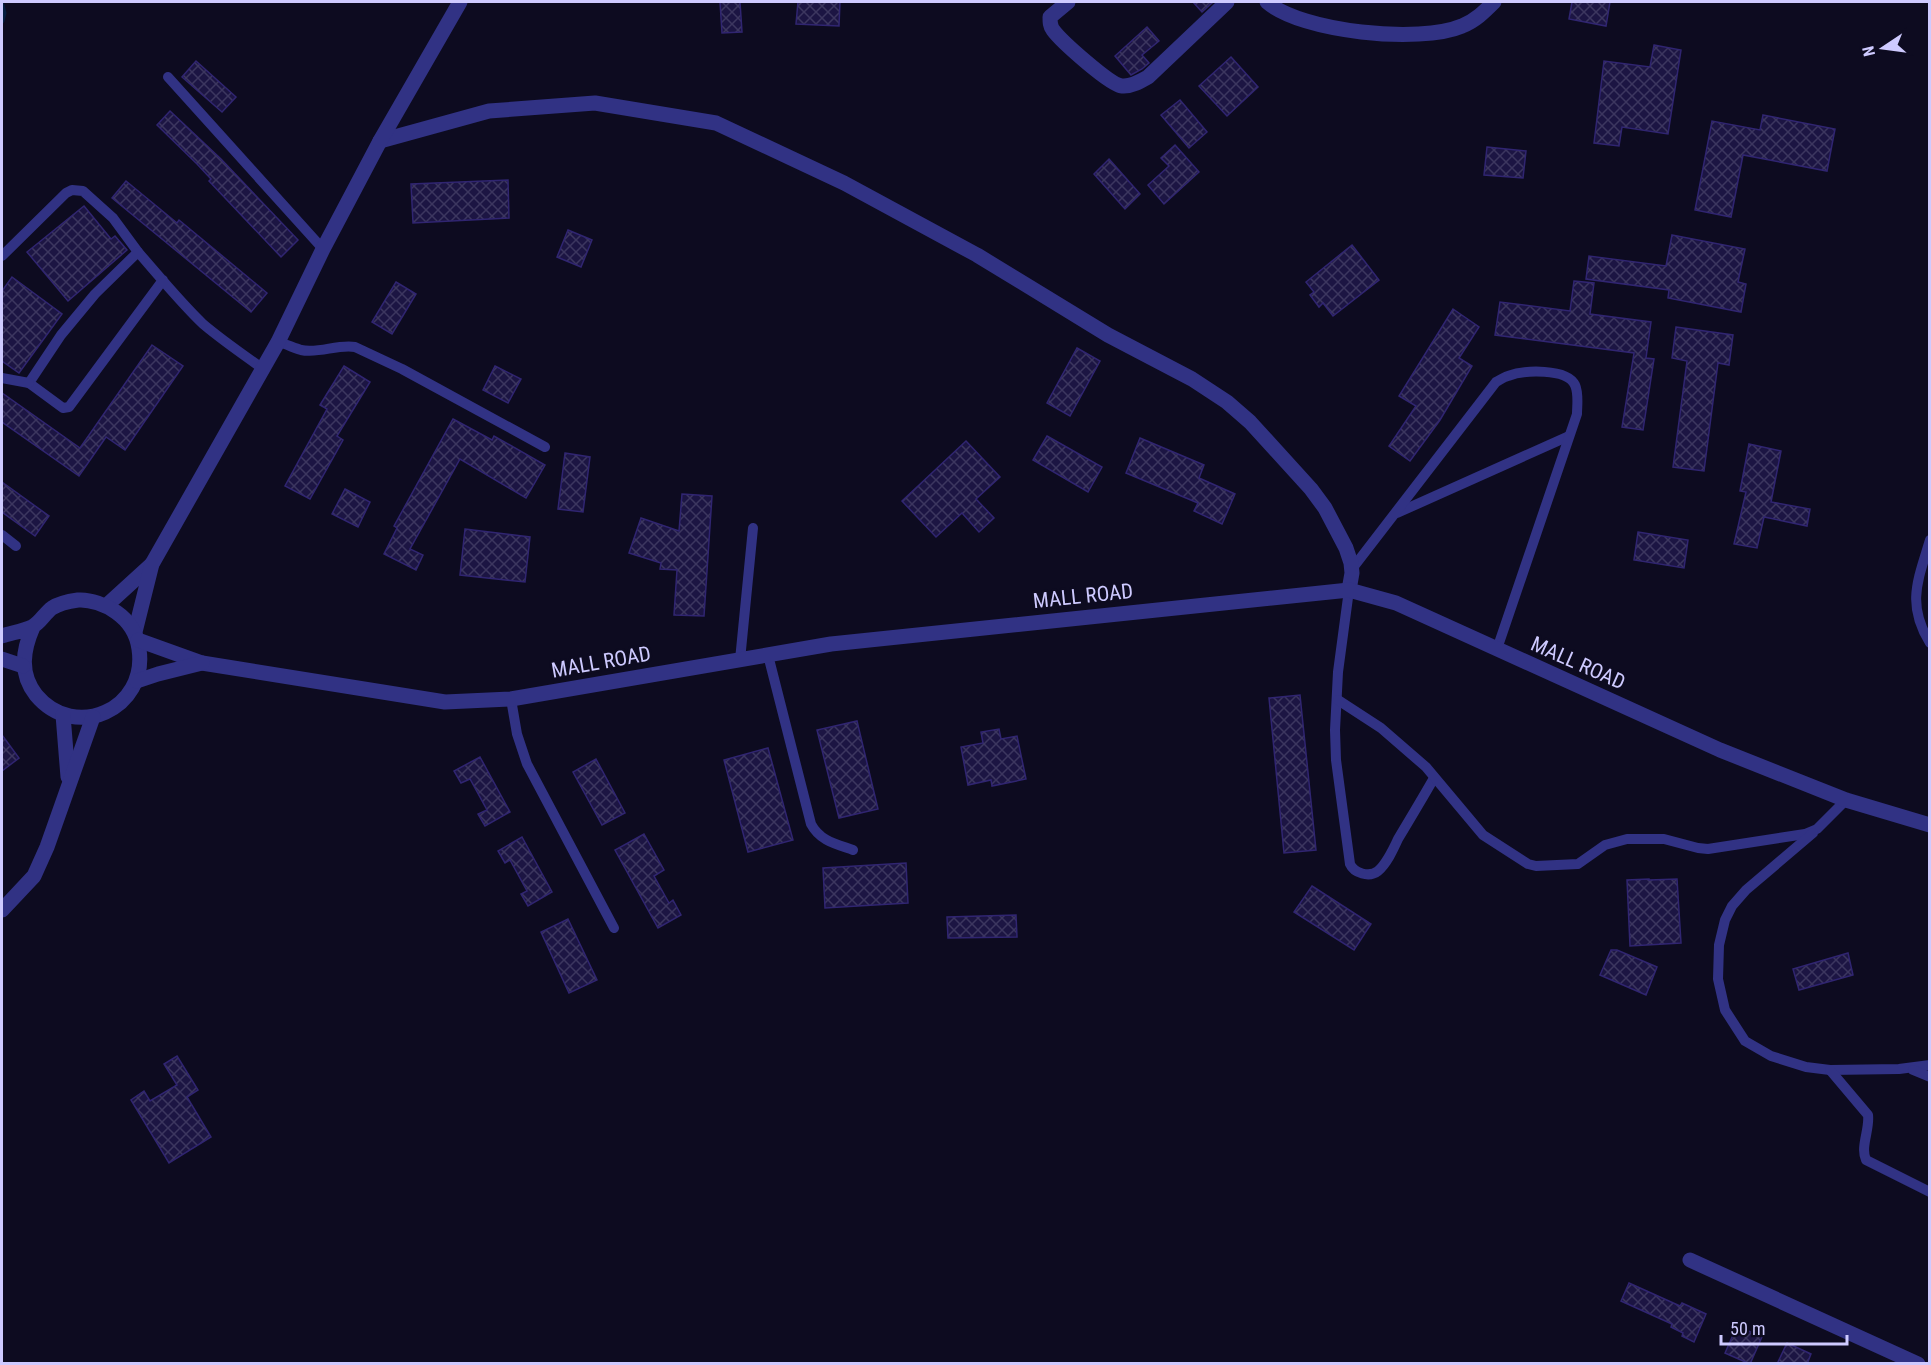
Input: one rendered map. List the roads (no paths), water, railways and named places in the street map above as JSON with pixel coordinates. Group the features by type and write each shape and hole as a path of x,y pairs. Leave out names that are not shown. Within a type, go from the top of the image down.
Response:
{"street":[{"path":"136,636 152,564 278,342 323,249 380,141 460,2"},
{"path":"1068,2 1050,17 1053,30 1101,74 1114,84 1124,86 1148,76 1227,2"},
{"path":"1267,2 1305,21 1370,34 1381,34 1435,33 1461,27 1482,15 1494,2"},
{"path":"380,141 489,111 595,103 716,123 844,183 977,255 1108,335 1191,379 1227,402 1250,423 1311,489 1325,508 1346,548 1352,569 1349,590"},
{"path":"107,605 152,564"},
{"name":"MALL ROAD","path":"202,663 445,702 511,699 831,644 1349,590 1396,603 1720,750 1846,800 1929,825"},
{"path":"80,600 107,605 123,616 136,636 141,661 136,681 126,698 111,710 93,717 77,718 63,715 44,704 30,687 23,666 25,645 33,627 53,607 80,600"},
{"path":"2,636 33,627"},
{"path":"136,636 202,663"},
{"path":"2,659 23,666"},
{"path":"136,681 202,663"},
{"path":"63,715 68,783"},
{"path":"2,909 34,876 47,847 93,717"},
{"path":"1690,1260 1918,1364"}],"lane":[{"path":"168,77 323,249"},
{"path":"2,256 66,193 77,189 83,191 114,218 138,252 202,322 231,347 262,368"},
{"path":"29,383 61,335 95,294 138,252"},
{"path":"2,378 29,383 63,408 69,407 163,280"},
{"path":"278,342 302,350 355,347 402,369 545,447"},
{"path":"1352,569 1496,382 1509,375 1542,372 1563,374 1575,384 1578,396 1577,414 1497,649"},
{"path":"1394,514 1569,436"},
{"path":"740,660 753,528"},
{"path":"2,535 16,546"},
{"path":"1929,540 1914,603 1922,632 1929,644"},
{"path":"1349,590 1338,672 1335,730 1336,760 1352,869 1369,874 1377,872 1388,858 1434,778"},
{"path":"768,655 811,824 816,834 830,843 853,850"},
{"path":"511,699 517,734 526,764 614,928"},
{"path":"1338,700 1381,728 1426,768 1483,835 1528,864 1536,866 1582,862 1605,844 1627,839 1664,839 1708,849 1805,834 1817,829"},
{"path":"1846,800 1817,829 1746,890 1732,906 1725,920 1719,945 1718,980 1725,1010 1745,1041 1771,1056 1806,1067 1830,1070 1910,1068 1929,1065"},
{"path":"1910,1068 1929,1077"},
{"path":"1830,1070 1868,1115 1864,1154 1866,1160 1929,1192"}],"waterway":[{"path":"2,5 4,13 2,21"}]}
